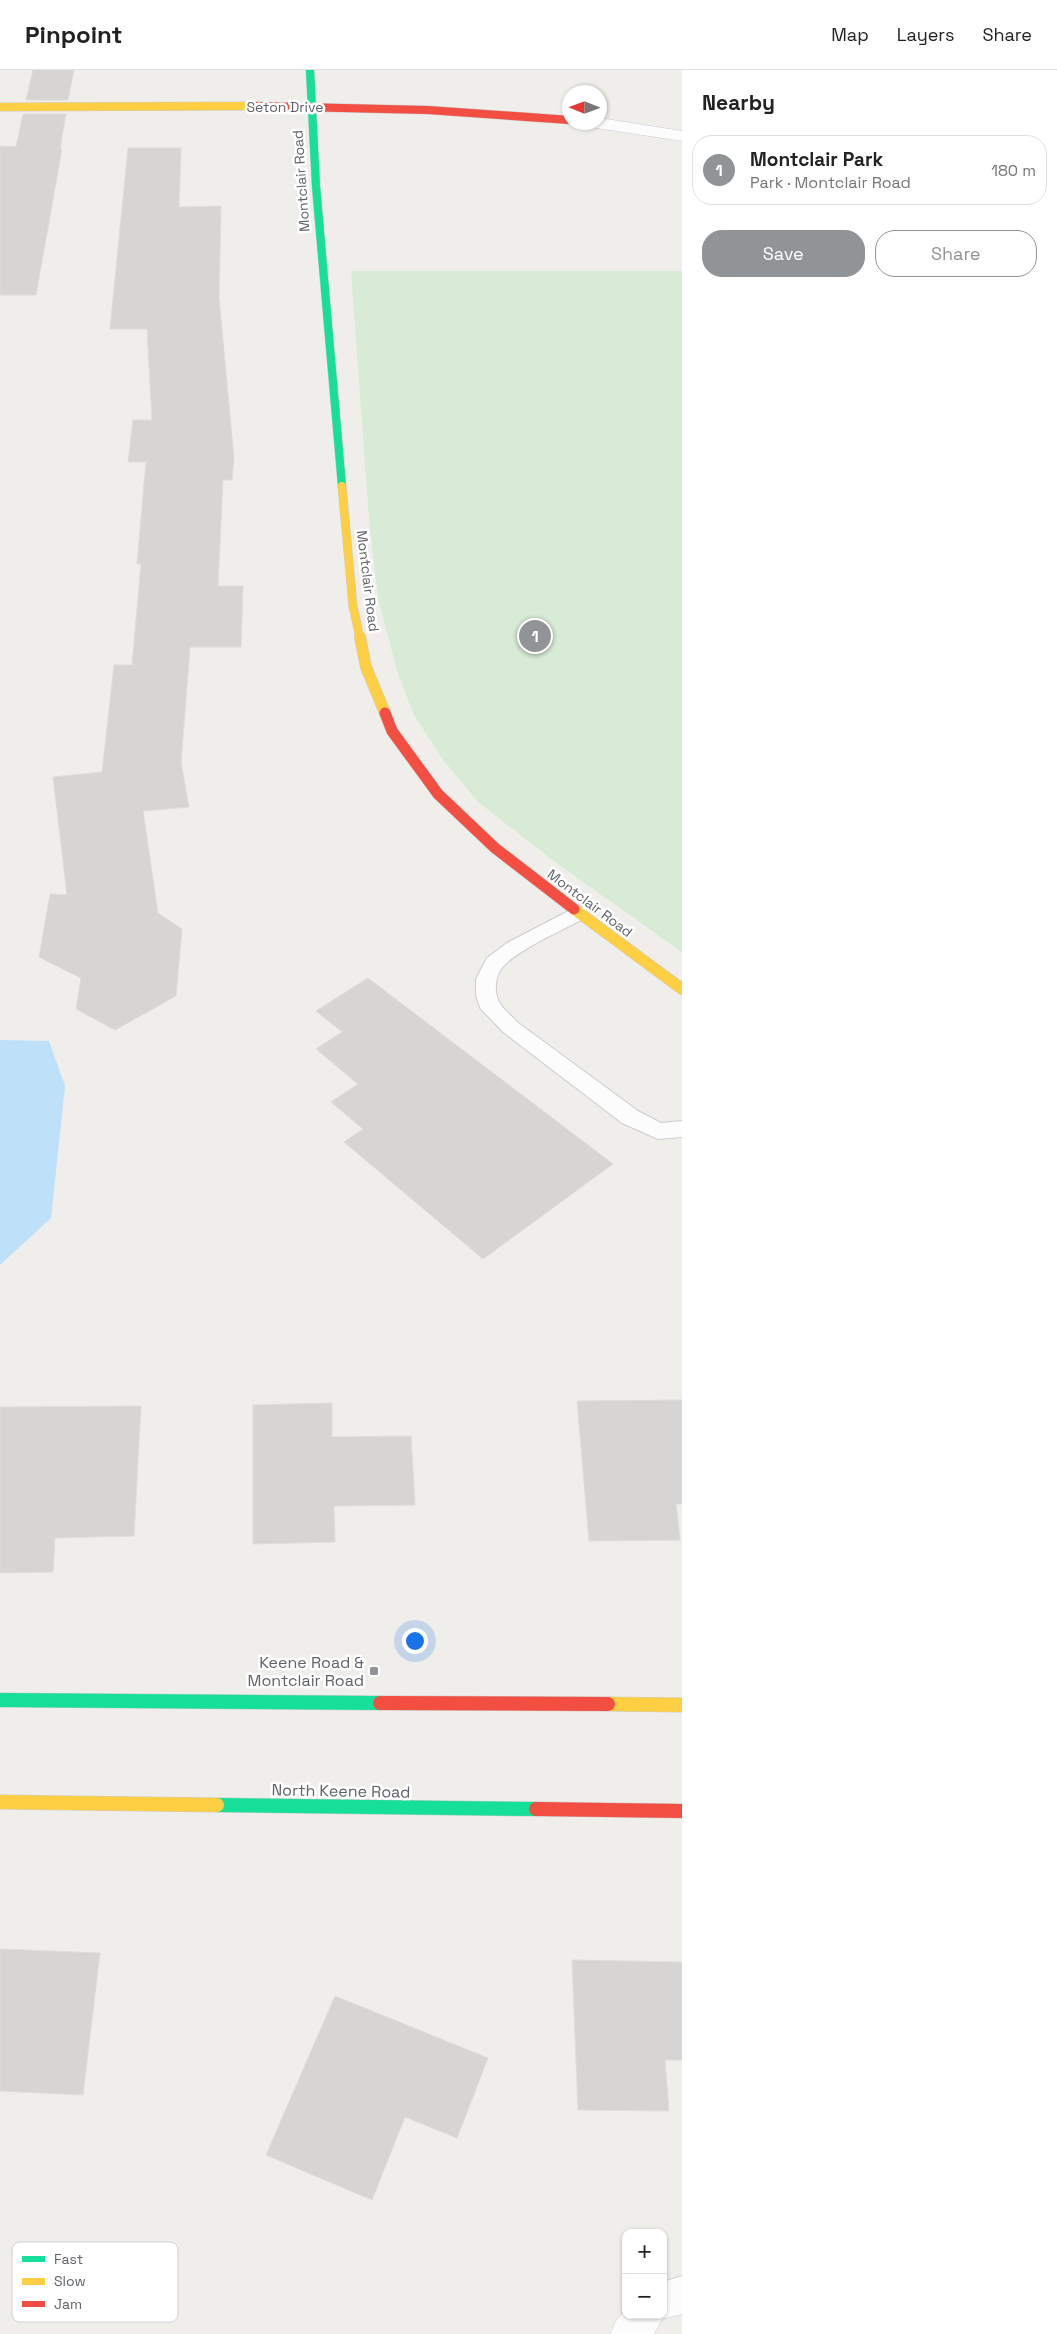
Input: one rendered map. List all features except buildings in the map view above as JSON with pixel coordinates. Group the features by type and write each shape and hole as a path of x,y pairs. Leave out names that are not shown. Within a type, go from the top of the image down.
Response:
{"street":[{"name":"Montclair Road","path":"310,70 311,108 353,606 366,668 392,731 438,794 495,848 682,989"},
{"name":"Seton Drive","path":"0,107 396,108 562,119"},
{"path":"607,125 682,136"},
{"path":"0,1700 682,1705"},
{"name":"North Keene Road","path":"0,1802 682,1811"},
{"path":"667,2300 682,2296"},
{"path":"629,2334 642,2319"}],"lane":[{"path":"578,912 514,948 494,963 486,979 486,995 491,1008 510,1027 630,1117 658,1131 682,1129"}],"green space":[{"path":"351,271 682,271 682,952 559,865 478,802 441,757 414,715 398,674 378,599 369,519"}],"water":[{"path":"0,1040 49,1041 65,1086 51,1218 0,1265"}],"traffic: fast":[{"path":"310,70 316,186 342,486"},
{"path":"0,1700 380,1703"},
{"path":"217,1805 536,1809"}],"traffic: slow":[{"path":"0,107 257,106"},
{"path":"342,486 353,606 366,667 385,713"},
{"path":"574,909 682,989"},
{"path":"608,1704 682,1705"},
{"path":"0,1802 217,1805"}],"traffic: jam":[{"path":"257,106 428,110 562,119"},
{"path":"385,713 392,731 438,794 495,848 574,909"},
{"path":"380,1703 608,1704"},
{"path":"536,1809 682,1811"}],"place":[{"name":"Montclair Park","path":"535,636"},
{"name":"Keene Road & Montclair Road","path":"374,1671"}]}
